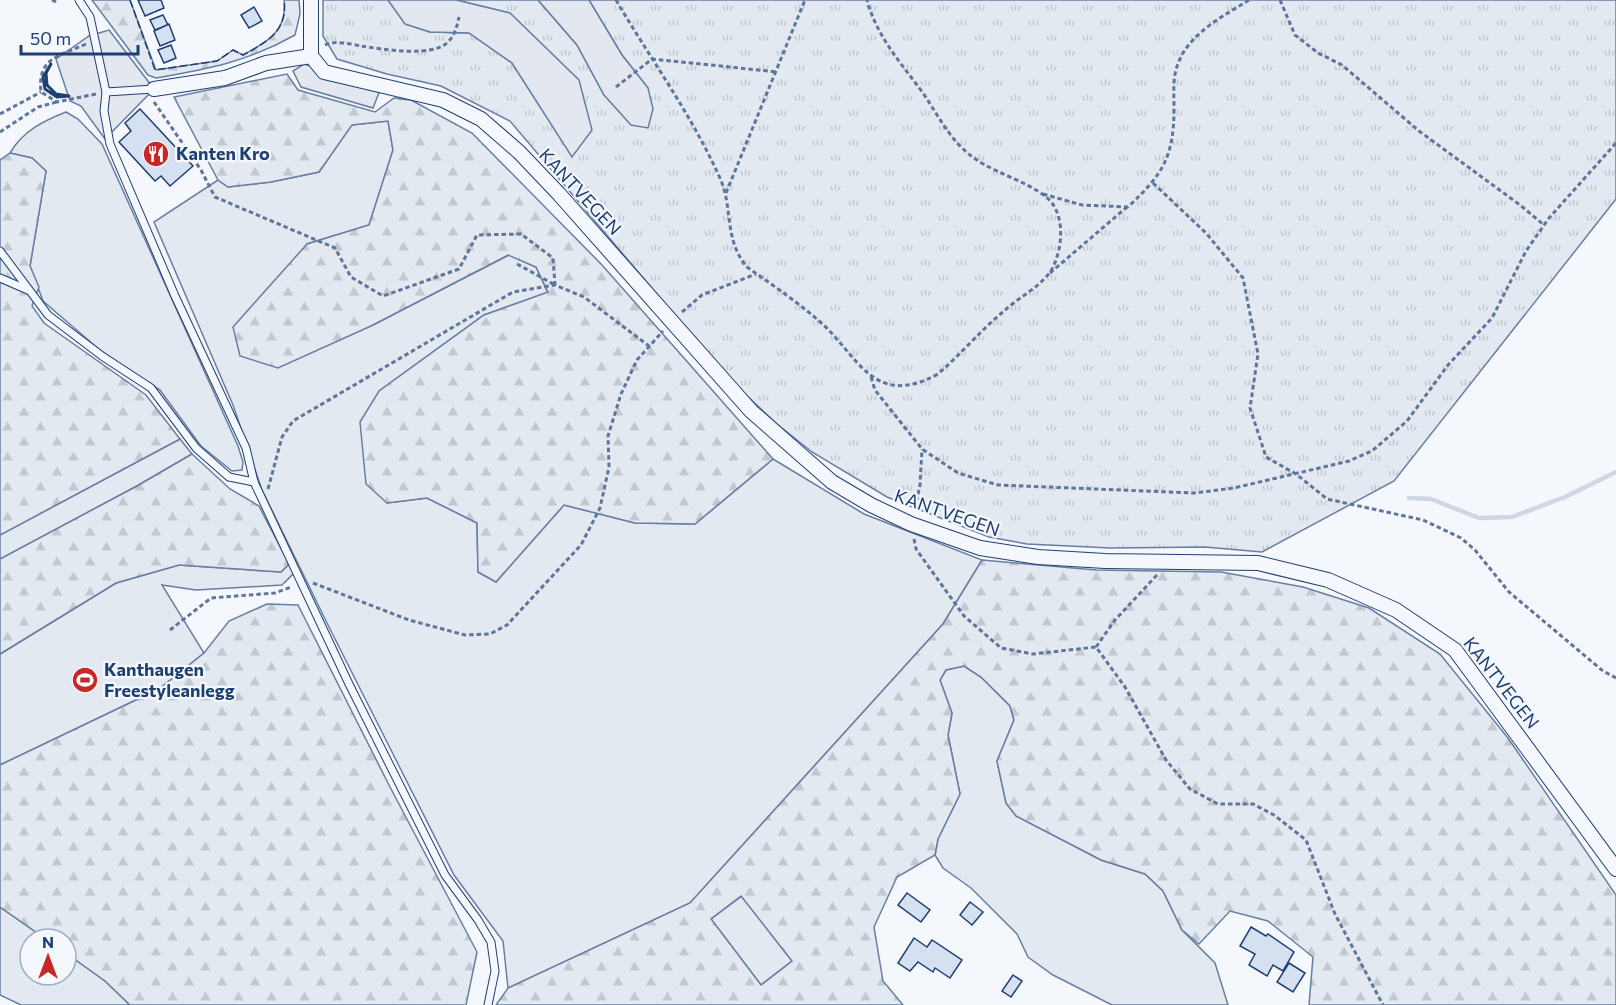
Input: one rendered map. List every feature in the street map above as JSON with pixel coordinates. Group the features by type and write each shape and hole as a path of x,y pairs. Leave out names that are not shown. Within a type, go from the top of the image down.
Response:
{"street":[{"path":"150,90 225,78 266,63 311,56 311,0"},
{"name":"KANTVEGEN","path":"311,56 324,72 443,100 481,119 543,177 751,411 832,482 871,505 911,524 980,548 1038,557 1105,561 1258,563 1328,580 1396,610 1455,650 1616,869"}],"lane":[{"path":"79,0 90,17 96,39 106,92 104,111 110,144 175,296 246,448 254,482 349,684 445,875 491,942 495,971 488,1005"},
{"path":"106,92 150,90"},
{"path":"0,251 48,315 102,356 151,388 196,448 230,477 254,482"},
{"path":"0,278 30,292"}],"path":[{"path":"616,0 698,136 726,193 734,249 747,267 820,321 851,359 871,377 882,382 906,385 927,381 938,374 1004,311 1128,207 1153,183 1170,153 1174,122 1174,76 1180,56 1207,26 1249,0"},
{"path":"726,193 778,72 805,0"},
{"path":"867,0 885,44 961,148 990,169 1040,193 1082,205 1128,207"},
{"path":"1280,0 1295,35 1318,53 1342,65 1419,131 1520,205 1544,226"},
{"path":"311,56 328,43 398,51 438,48 447,43 456,30 459,17"},
{"path":"41,92 39,77 47,62 96,39"},
{"path":"616,87 652,59 778,72"},
{"path":"150,90 201,170 215,197 335,248 351,276 383,296 459,269 477,235 521,234 553,258 555,285"},
{"path":"41,92 57,102"},
{"path":"0,114 41,92"},
{"path":"0,132 38,107 106,92"},
{"path":"871,377 875,390 922,449 958,473 998,485 1194,493 1234,488 1349,461 1372,451 1407,421 1448,365 1492,318 1526,251 1544,226 1616,143"},
{"path":"1153,183 1206,233 1243,278 1258,354 1250,408 1266,457 1296,474 1328,499 1423,520 1461,538 1475,550 1509,592 1603,671 1616,678"},
{"path":"1040,193 1053,205 1059,222 1059,248 1047,276"},
{"path":"517,264 555,285 584,297 649,346"},
{"path":"170,630 211,598 275,593 291,587 299,575 313,583 438,628 465,634 490,634 507,625 581,545 595,517 609,467 608,436 621,394 637,360 672,321 702,295 757,274"},
{"path":"265,504 282,437 292,420 513,292 555,285"},
{"path":"922,449 920,485 911,524 916,549 964,616 1001,648 1033,654 1096,646 1133,599 1171,561"},
{"path":"1096,646 1125,687 1166,760 1190,789 1218,804 1253,804 1274,815 1306,840 1335,914 1383,1005"}],"green space":[{"path":"92,0 130,0 156,70 217,61 233,50 243,55 268,40 279,28 283,20 284,0 299,0 300,14 295,35 260,52 210,68 156,78 148,75"},
{"path":"323,0 388,0 406,24 430,32 469,33 512,63 572,156 510,13 456,0 538,0 577,45 604,95 648,88 622,55 589,0 1616,0 1616,199 1394,481 1262,552 1205,547 1111,548 1027,544 989,537 887,497 812,452 777,424 729,379 510,121 441,86 387,74 337,59 323,36"},
{"path":"287,74 298,90 375,112 394,98 411,100 472,133 602,265 773,459 695,524 635,523 564,505 496,582 478,572 477,523 427,498 387,503 366,484 360,422 379,391 484,315 548,292 536,267 508,255 371,326 278,368 240,356 233,327 307,244 369,225 393,150 388,121 352,125 319,172 271,182 228,187 218,180 174,97"},
{"path":"66,112 78,119 102,144 238,446 243,462 242,470 232,471 201,446 160,390 101,351 43,301 30,266 46,171 32,158 10,153 15,145 34,128"},
{"path":"388,121 393,150 369,225 307,244 371,326 509,255 536,267 548,293 484,315 379,391 387,503 427,498 477,523 478,572 496,582 564,505 635,523 695,524 773,459 864,514 982,560 943,624 690,903 508,988 503,941 454,875 262,490 233,405 154,222 218,180 228,187 271,182 319,172 351,125"},
{"path":"10,153 32,158 46,171 30,266 39,287 32,306 44,323 146,395 180,439 0,535 0,160"},
{"path":"180,439 192,454 0,559 0,535"},
{"path":"192,454 230,489 259,506 289,564 281,572 179,565 116,583 0,654 0,559"},
{"path":"982,560 1096,570 1221,572 1303,587 1369,608 1440,654 1508,738 1616,895 1616,1005 1309,1005 1313,957 1268,921 1230,911 1199,944 1182,930 1163,891 1145,874 1101,860 1016,816 1006,803 997,761 1014,720 1010,706 981,677 964,666 946,670 940,680 952,713 948,735 960,794 938,839 935,855 897,877 874,927 883,981 903,1005 496,1005 508,988 690,903 943,624","holes":["741,896 792,961 761,985 711,919"]},
{"name":"Kanthaugen Freestyleanlegg","path":"289,564 294,573 282,585 196,590 162,585 204,653 159,689 0,765 0,654 116,583 179,565 281,572"},
{"path":"267,604 298,605 477,952 466,1005 130,1005 105,981 78,962 78,927 29,927 0,907 0,765 159,689 204,653 229,621"},
{"path":"964,666 981,677 1010,706 1014,720 997,761 1006,803 1016,816 1101,860 1145,874 1163,891 1182,930 1215,963 1228,1005 1112,1005 1053,975 1028,957 1017,934 971,888 943,868 935,855 938,839 960,794 948,735 952,713 940,680 946,670"},
{"path":"742,896 792,961 761,985 711,919"},
{"path":"0,907 29,927 18,927 18,987 78,987 78,962 105,981 130,1005 21,1005 0,995"}],"shaded area":[{"path":"388,0 456,0 510,13 579,80 592,130 572,157 512,63 469,33 430,32 405,24"},
{"path":"538,0 589,0 622,55 648,88 653,109 648,128 631,125 604,95 577,45"},
{"path":"109,30 154,89 105,139 81,106 70,101 56,59 89,36"},
{"path":"304,64 380,90 373,108 301,87 293,71"}],"building":[{"path":"138,0 161,0 164,8 145,16"},
{"path":"254,7 262,21 249,28 241,15"},
{"path":"163,15 168,25 155,30 150,20"},
{"path":"169,24 175,40 160,46 154,31"},
{"path":"171,45 176,58 164,63 158,50"},
{"name":"Kanten Kro","path":"140,109 193,166 170,186 161,176 155,181 119,142 131,131 125,123"},
{"path":"907,893 930,910 921,922 898,905"},
{"path":"970,902 983,912 972,925 960,915"},
{"path":"1251,927 1266,936 1268,934 1294,952 1283,971 1273,965 1267,976 1249,965 1255,954 1240,946"},
{"path":"914,938 927,947 932,940 962,960 950,978 935,968 933,972 918,962 910,971 898,963"},
{"path":"1289,963 1305,973 1293,992 1277,982"},
{"path":"1013,975 1022,981 1011,997 1002,991"}],"waterway":[{"path":"1409,498 1431,499 1479,518 1512,517 1565,497 1616,472"}],"fence":[{"path":"130,0 155,70 217,61 233,50 243,55 268,40 279,28 283,20 284,0"}],"wall":[{"path":"51,64 46,73 47,85 56,94 69,96 57,97 45,89 43,77 51,64"}],"place":[{"name":"Kanten Kro","path":"156,154"},
{"name":"Kanthaugen Freestyleanlegg","path":"85,680"}]}
